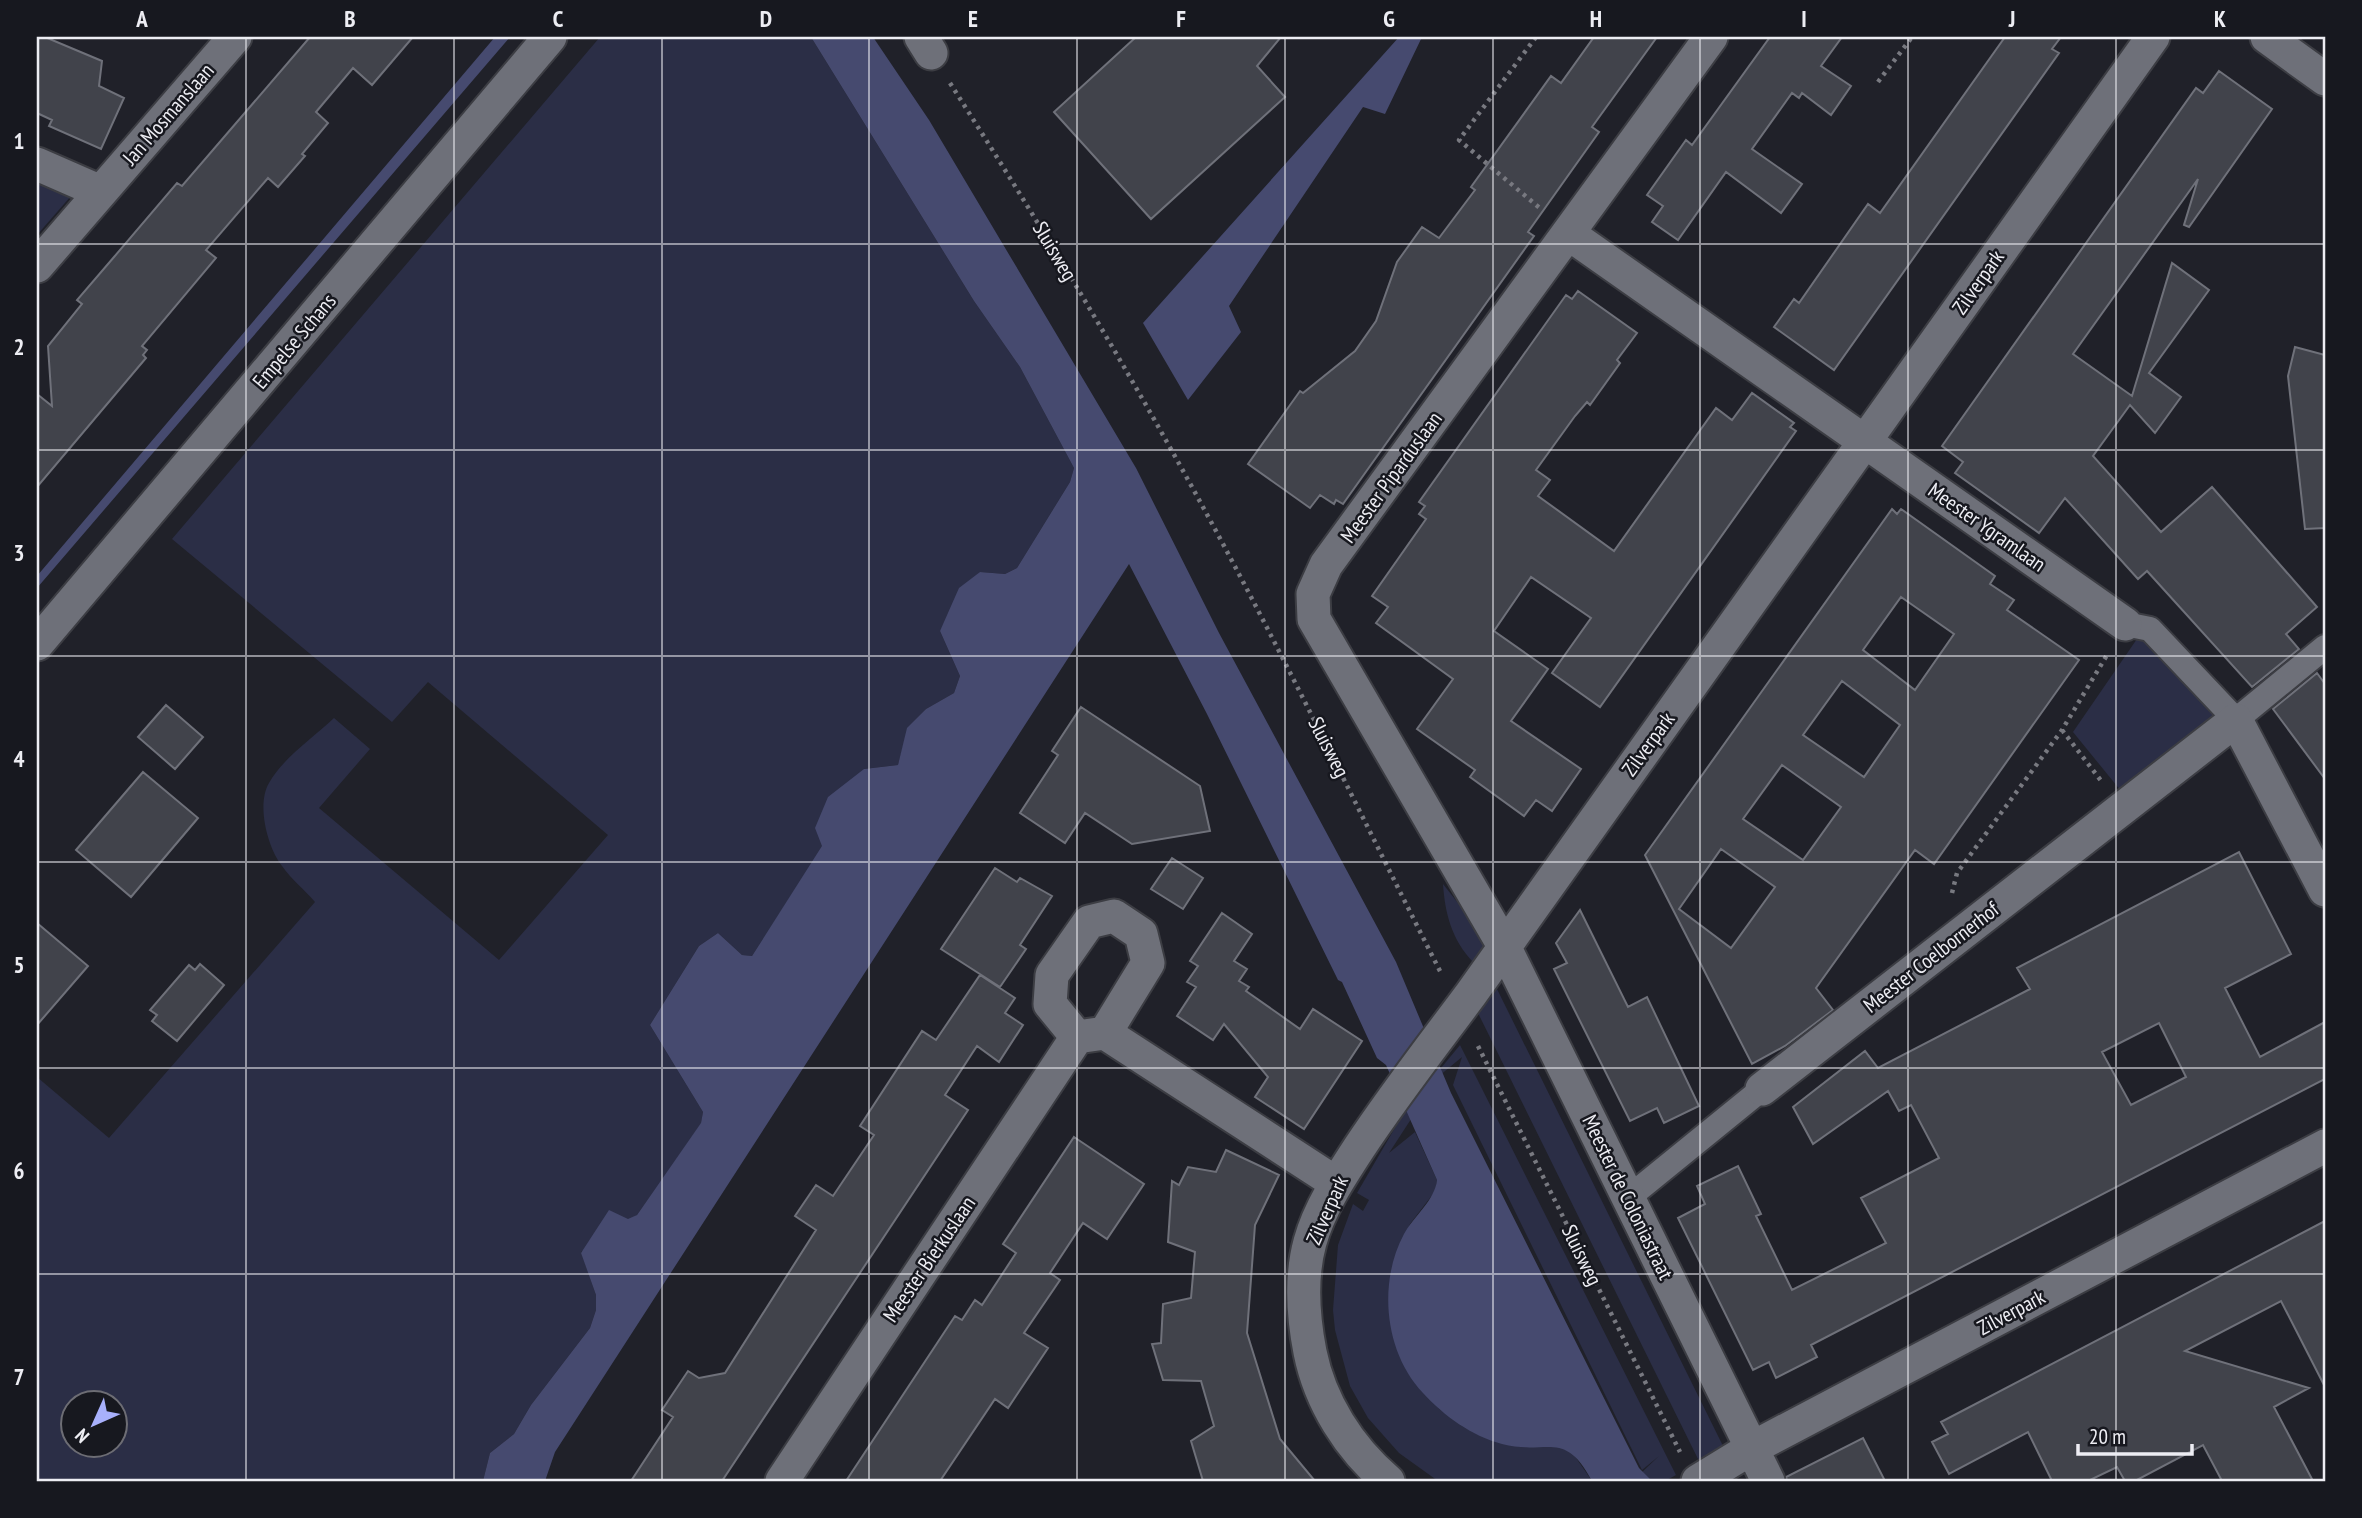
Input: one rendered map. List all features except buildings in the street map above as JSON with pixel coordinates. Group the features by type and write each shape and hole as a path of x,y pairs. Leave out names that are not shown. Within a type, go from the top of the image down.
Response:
{"street":[{"name":"Jan Mosmanslaan","path":"37,266 234,37"},
{"name":"Empelse Schans","path":"37,644 551,37"},
{"name":"Meester Piparduslaan","path":"1504,946 1314,619 1313,594 1326,565 1711,37"},
{"name":"Zilverpark","path":"1372,1477 1334,1418 1314,1369 1302,1310 1310,1242 1336,1183 1394,1095 1460,1009 2153,37"},
{"path":"2267,37 2325,79"},
{"path":"37,164 101,192"},
{"name":"Meester Ygramlaan","path":"1569,234 2125,624 2150,629 2236,720 2325,890"},
{"path":"2236,720 2325,647"},
{"name":"Meester Coelbornerhof","path":"1628,1198 1762,1089 2236,720"},
{"name":"Meester de Coloniastraat","path":"1504,946 1768,1481"},
{"name":"Meester Bierkuslaan","path":"782,1481 1091,1035 1336,1183"},
{"name":"Zilverpark","path":"1690,1470 1752,1448 2325,1146"}],"path":[{"path":"1536,37 1459,141 1569,234"},
{"path":"1878,82 1912,37"},
{"name":"Sluisweg","path":"926,45 1023,197 1188,480 1357,801 1690,1470"},
{"path":"1938,951 1957,873 2062,730 2125,624"},
{"path":"2062,730 2123,808"}],"shaded area":[{"path":"495,37 510,37 37,588 37,576"},
{"path":"600,37 811,37 974,301 1020,367 1074,468 1070,482 1017,568 1005,574 980,572 940,631 960,676 954,693 926,709 908,728 898,765 864,769 823,846 752,956 742,955 718,933 699,946 650,1025 703,1112 701,1124 637,1215 581,1252 596,1295 596,1310 590,1328 531,1405 514,1434 490,1453 483,1481 37,1481 37,1077 109,1138 315,902 282,866 272,849 265,826 265,792 282,765 334,718 370,749 319,808 499,960 608,835 428,682 392,722 172,539"},
{"path":"811,37 873,37 929,120 1136,468 1219,633 1396,962 1451,1093 1639,1468 1652,1481 1592,1481 1582,1465 1563,1449 1518,1447 1480,1436 1440,1410 1410,1376 1400,1358 1389,1316 1391,1273 1404,1234 1428,1201 1437,1180 1386,1065 1377,1058 1342,982 1338,980 1207,714 1129,564 555,1452 545,1481 483,1481 490,1453 514,1434 531,1405 590,1328 596,1310 596,1295 581,1253 609,1210 628,1219 637,1215 701,1123 703,1112 650,1025 699,946 718,933 742,955 752,956 822,846 815,828 828,797 864,769 898,765 907,728 926,709 954,693 960,676 940,631 959,588 980,572 1005,574 1017,568 1070,482 1074,468 1020,367 974,301"},
{"path":"1399,37 1422,37 1385,114 1363,107 1229,306 1241,332 1188,400 1143,323"},
{"path":"37,181 71,196 37,235"},
{"path":"2139,636 2218,715 2121,791 2073,732"},
{"path":"1443,884 1458,903 1495,931 1473,962 1460,945 1451,926"},
{"path":"1497,989 1723,1446 1699,1461 1478,1013"},
{"path":"1460,1045 1676,1475 1665,1481 1626,1481 1639,1475 1659,1456 1642,1470 1453,1085 1462,1057 1439,1076 1389,1153 1415,1132 1437,1180 1436,1190 1410,1224 1398,1251 1439,1409 1486,1438 1521,1447 1560,1446 1572,1452 1592,1481 1438,1481 1399,1453 1368,1418 1350,1386 1335,1330 1333,1310 1338,1245 1353,1204 1363,1211 1369,1200 1357,1193 1403,1114"}]}
